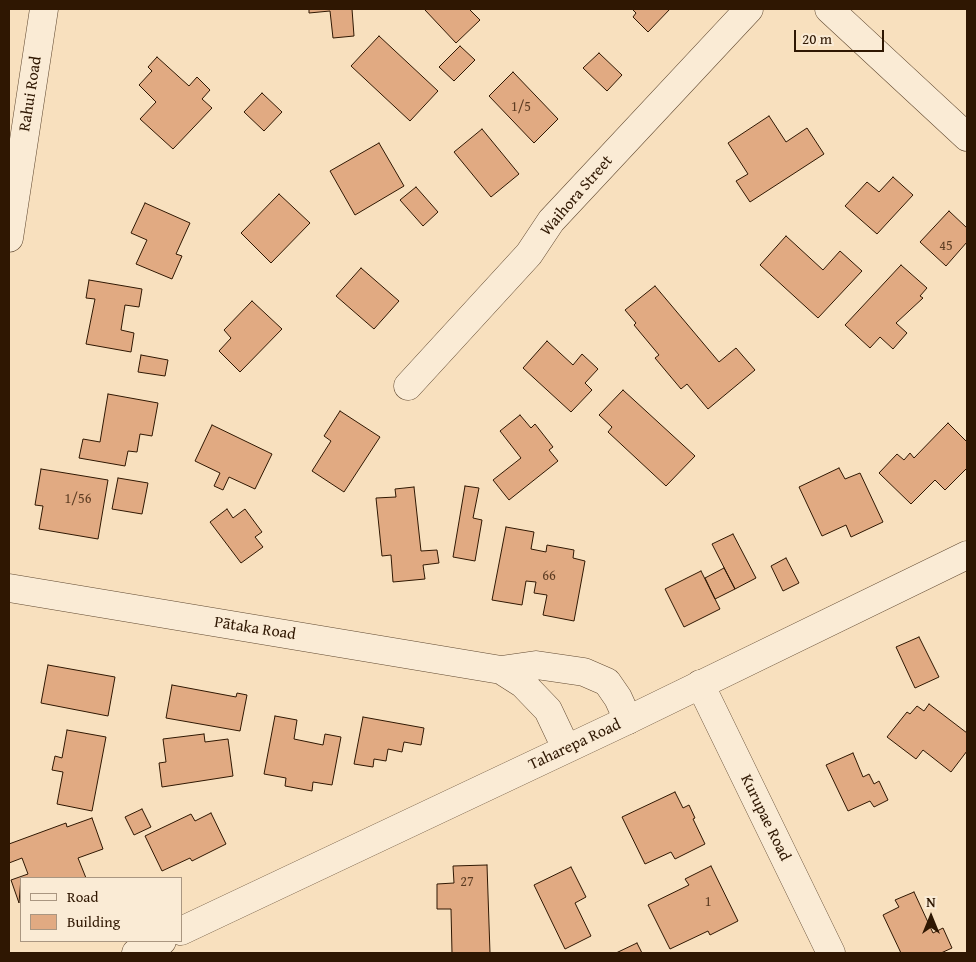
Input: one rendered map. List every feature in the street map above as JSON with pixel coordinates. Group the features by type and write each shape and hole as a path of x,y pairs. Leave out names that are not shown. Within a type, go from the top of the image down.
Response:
{"street":[{"name":"Rahui Road","path":"9,238 44,9"},
{"name":"Waihora Street","path":"408,386 529,254 551,220 749,9"},
{"path":"829,9 967,137"},
{"name":"Taharepa Road","path":"182,932 628,720 967,555"},
{"name":"Pātaka Road","path":"9,588 501,670 536,665 584,672 607,682 618,698 628,720"},
{"name":"Pātaka Road","path":"501,670 524,684 548,710 566,748"},
{"name":"Kurupae Road","path":"700,684 831,953"},
{"path":"136,953 160,942"}],"building":[{"path":"309,9 352,9 354,36 333,38 330,11 309,13"},
{"path":"426,9 469,9 480,20 456,43"},
{"path":"632,9 670,9 648,32 633,17 636,13"},
{"path":"379,36 438,91 410,121 351,66"},
{"path":"460,46 475,60 454,81 439,67"},
{"path":"599,53 622,75 607,91 583,68"},
{"path":"157,57 189,86 197,77 210,90 202,99 212,108 173,149 140,119 156,102 139,85 152,71 148,67"},
{"path":"513,72 558,119 534,143 489,96"},
{"path":"262,93 282,112 264,131 244,112"},
{"path":"769,116 786,142 807,128 824,154 750,202 736,181 748,174 728,143"},
{"path":"482,129 519,174 491,197 454,152"},
{"path":"379,143 404,186 355,215 330,171"},
{"path":"893,177 913,195 877,234 845,206 867,182 879,192"},
{"path":"416,187 438,212 423,226 400,200"},
{"path":"279,194 310,223 271,263 241,233"},
{"path":"145,203 190,223 176,254 182,256 172,279 136,264 147,240 131,233"},
{"path":"949,211 967,228 967,242 946,266 920,242"},
{"path":"786,236 823,270 840,251 862,271 818,318 760,265"},
{"path":"901,265 927,288 920,296 923,298 896,323 907,333 893,349 880,337 870,348 845,325"},
{"path":"361,268 399,301 374,329 336,296"},
{"path":"89,280 142,289 139,307 125,305 121,330 134,333 131,352 86,344 95,299 86,298"},
{"path":"655,286 719,362 736,348 755,370 708,409 687,384 681,389 655,358 659,355 634,325 636,323 625,310"},
{"path":"252,301 282,329 240,372 219,351 231,338 224,330"},
{"path":"547,341 573,365 582,354 598,369 585,383 592,390 571,412 523,368"},
{"path":"141,355 168,360 165,376 138,372"},
{"path":"623,390 695,456 666,486 608,432 612,427 599,415"},
{"path":"108,394 158,403 152,436 140,434 137,452 128,451 125,466 79,458 83,439 100,442"},
{"path":"340,411 380,437 344,492 312,471 331,441 324,436"},
{"path":"520,415 531,428 535,424 553,447 549,450 558,461 509,500 493,480 521,458 500,431"},
{"path":"948,423 967,442 967,468 945,490 935,480 911,504 879,473 897,454 904,460 910,453 914,458"},
{"path":"212,425 272,454 255,489 229,477 223,490 214,486 220,473 195,461"},
{"path":"839,468 845,479 860,473 883,522 851,537 846,525 822,536 799,487"},
{"path":"41,469 108,480 98,539 39,529 43,506 35,505"},
{"path":"118,478 148,483 142,514 112,509"},
{"path":"465,486 479,488 473,518 482,520 475,561 453,557"},
{"path":"414,487 421,551 437,550 439,563 423,565 425,579 393,582 391,555 382,556 376,498 396,497 395,489"},
{"path":"227,509 233,518 245,509 262,532 255,537 263,547 241,563 210,522"},
{"path":"506,527 534,532 531,549 546,552 547,545 574,550 573,558 585,561 574,621 543,615 547,595 534,593 536,582 526,581 522,605 492,600"},
{"path":"733,534 756,578 735,589 712,544"},
{"path":"786,558 799,583 783,591 771,566"},
{"path":"724,568 735,589 715,599 705,578"},
{"path":"701,571 720,609 684,627 665,589"},
{"path":"919,637 939,677 915,688 896,647"},
{"path":"48,665 115,677 108,716 41,703"},
{"path":"172,685 236,697 237,693 247,695 240,731 166,718"},
{"path":"929,704 967,733 967,751 951,772 923,750 916,759 887,737 907,712 910,714 917,706 924,711"},
{"path":"275,716 297,720 294,739 323,745 325,734 341,737 332,785 313,782 312,791 285,786 286,778 264,774"},
{"path":"363,717 424,728 421,745 404,742 402,752 388,749 386,761 374,759 373,767 354,764"},
{"path":"67,730 106,737 92,811 57,804 63,772 52,770 55,756 62,758"},
{"path":"204,734 205,742 228,739 233,776 162,787 159,763 166,762 163,739"},
{"path":"853,753 863,777 869,774 874,784 879,781 888,800 874,807 870,801 848,811 826,765"},
{"path":"675,792 683,808 689,805 695,818 693,819 705,844 675,859 671,852 645,864 622,817"},
{"path":"142,809 151,827 134,835 125,817"},
{"path":"211,813 226,844 192,861 190,858 162,871 145,836 191,814 195,821"},
{"path":"92,818 103,849 78,858 86,877 20,877 19,903 11,880 28,874 22,858 9,863 9,844 66,823 67,827"},
{"path":"487,865 490,953 452,953 451,909 437,909 437,884 454,883 453,866"},
{"path":"711,866 738,921 710,935 708,931 670,949 648,905 689,885 685,879"},
{"path":"571,867 586,897 575,903 591,936 565,949 534,885"},
{"path":"914,892 933,933 943,928 952,948 941,953 901,953 883,915 899,907 895,900"},
{"path":"637,943 642,953 616,953"}]}
